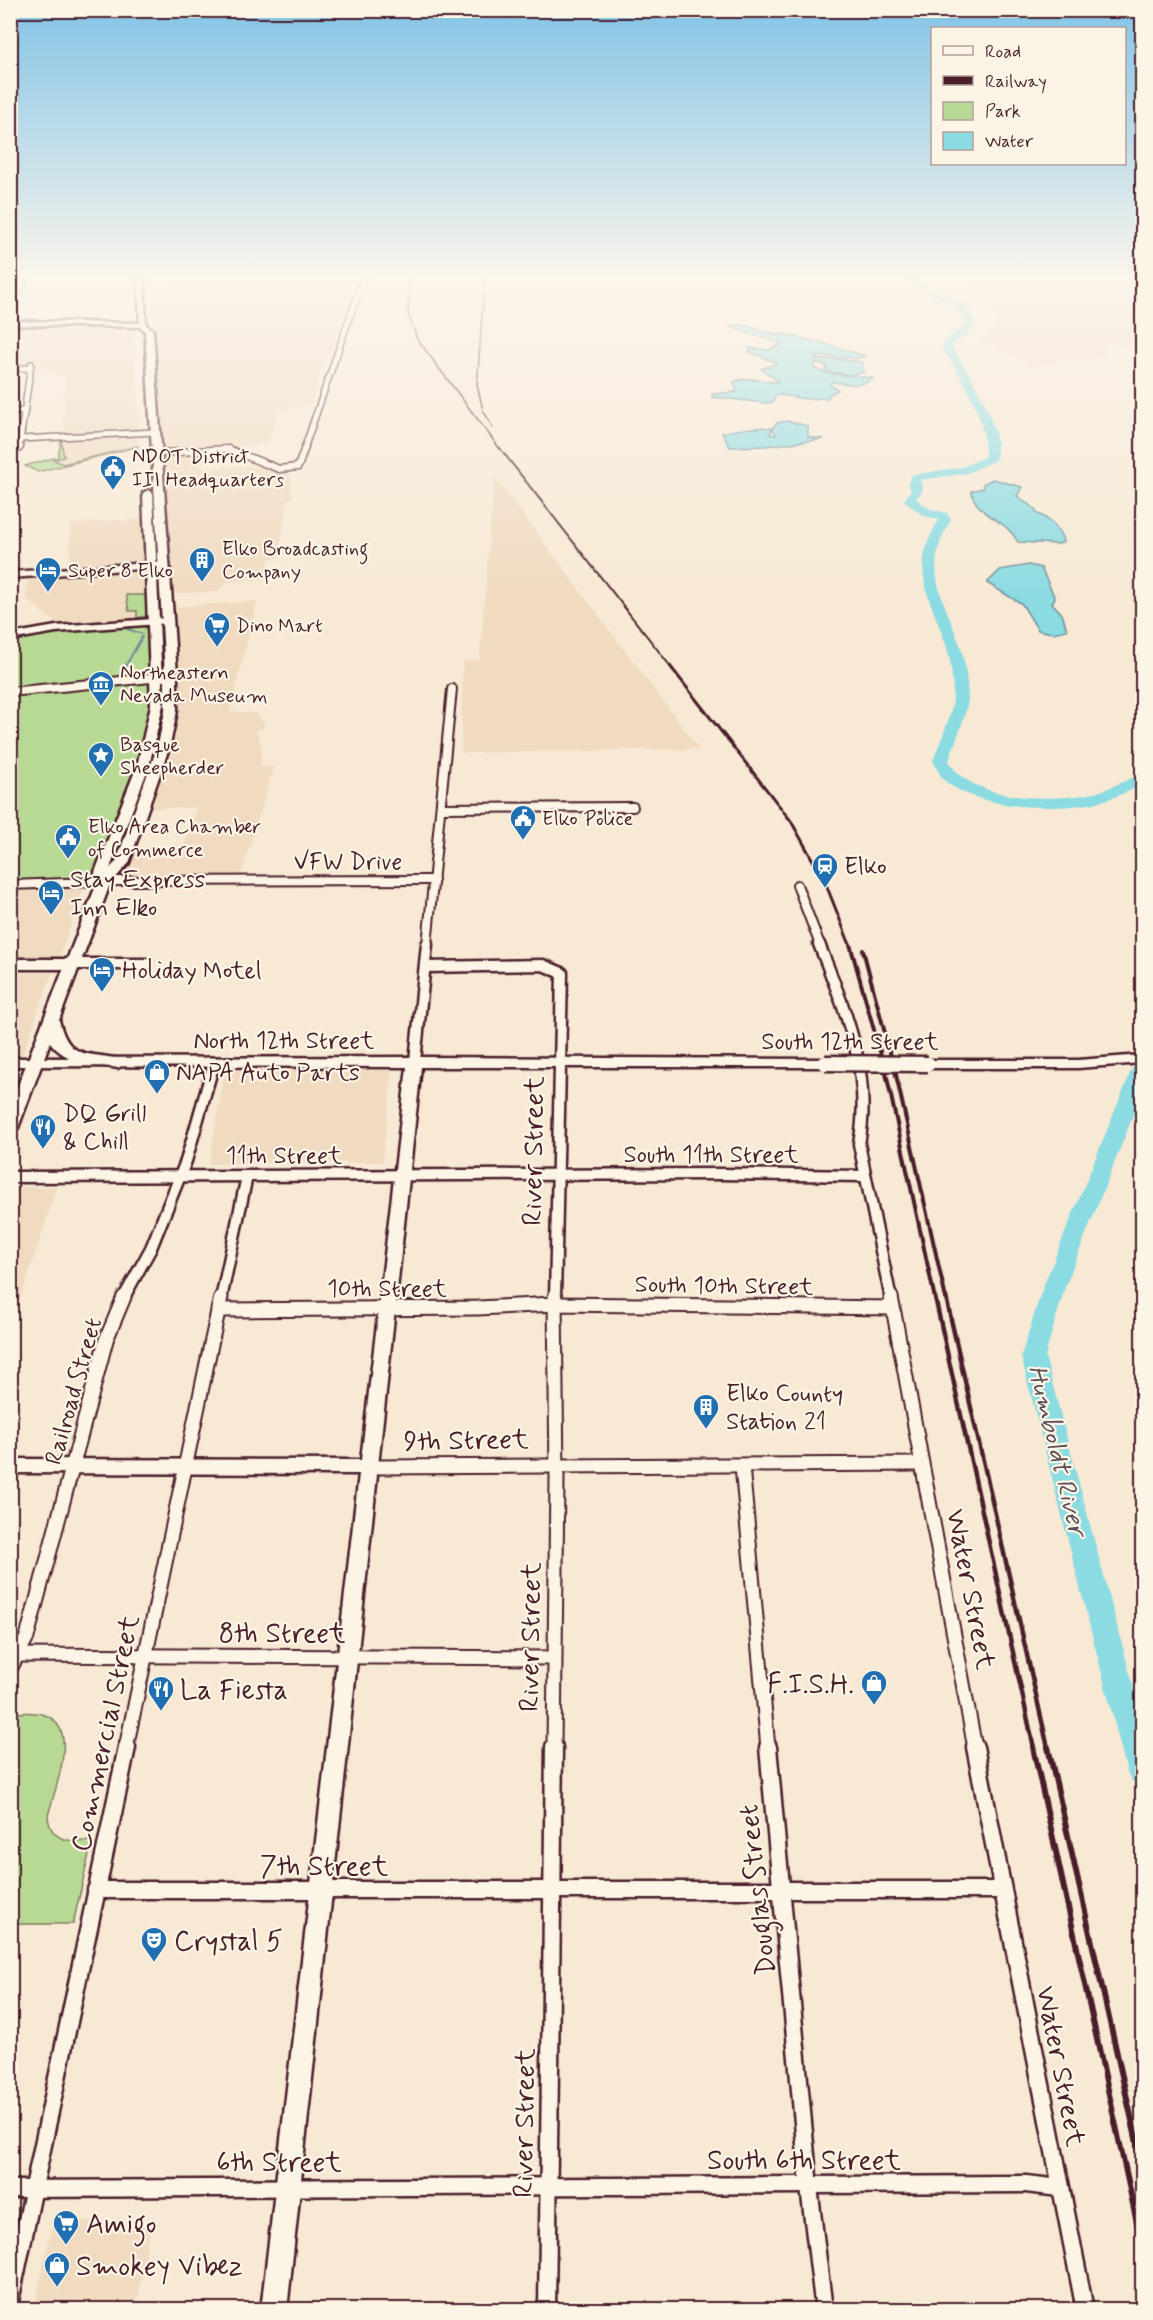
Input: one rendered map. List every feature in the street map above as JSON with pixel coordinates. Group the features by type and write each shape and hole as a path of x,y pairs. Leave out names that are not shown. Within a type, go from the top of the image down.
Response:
{"main road":[{"path":"104,883 102,872 151,739 157,705 151,566 150,384"},
{"path":"10,1128 104,883 122,863 164,745 171,711 171,676 164,565 151,453"},
{"path":"152,589 158,593 160,604 166,605"},
{"path":"51,1018 57,1040 62,1048 75,1054 118,1063"}],"street":[{"path":"10,454 20,448 28,384"},
{"path":"151,453 226,449 281,469 298,467 327,384"},
{"path":"10,412 25,411"},
{"path":"21,440 150,432"},
{"path":"10,575 164,565"},
{"path":"10,638 50,629 167,621"},
{"path":"10,692 171,676"},
{"path":"274,2310 415,1062 452,689"},
{"path":"441,808 633,807"},
{"name":"VFW Drive","path":"10,885 120,881 434,880"},
{"name":"Water Street","path":"797,885 850,1023 863,1082 864,1119 859,1144 864,1176 893,1308 1002,1890 1085,2310"},
{"path":"10,964 146,964"},
{"name":"River Street","path":"425,967 543,965 555,968 561,974 555,1304 556,1465 547,2310"},
{"name":"South 12th Street","path":"558,1062 1078,1064 1143,1059"},
{"name":"North 12th Street","path":"10,1062 558,1062"},
{"name":"Railroad Street","path":"10,1669 14,1655 27,1637 106,1340 130,1283 151,1248 177,1178 186,1161 214,1063"},
{"name":"South 11th Street","path":"557,1175 864,1176"},
{"name":"11th Street","path":"10,1177 557,1175"},
{"name":"Commercial Street","path":"10,2301 96,1890 148,1657 185,1466 247,1176"},
{"name":"South 10th Street","path":"555,1304 893,1308"},
{"name":"10th Street","path":"218,1310 478,1308 555,1304"},
{"name":"9th Street","path":"10,1466 73,1464 369,1467 921,1464"},
{"name":"Douglas Street","path":"742,1466 809,2187 824,2310"},
{"name":"8th Street","path":"14,1655 554,1659"},
{"name":"7th Street","path":"96,1890 1002,1890"},
{"name":"South 6th Street","path":"548,2188 1026,2184 1060,2188"},
{"name":"6th Street","path":"10,2189 548,2188"}],"shaded area":[{"path":"64,384 137,384 139,429 63,433"},
{"path":"157,384 317,384 312,403 278,412 269,441 256,446 162,449"},
{"path":"139,436 139,447 38,472 25,466 58,457 61,440"},
{"path":"210,453 212,458 200,459 203,468 261,465 291,476 293,497 288,500 278,558 269,559 266,578 226,582 218,591 172,594 162,456"},
{"path":"494,476 699,749 461,753 463,661 480,660"},
{"path":"143,519 145,561 69,567 71,523"},
{"path":"145,570 147,616 141,618 57,624 26,598 28,577"},
{"path":"257,601 230,711 256,714 264,723 263,728 256,730 262,749 260,767 274,767 241,874 175,875 174,878 127,876 136,848 183,848 197,808 149,808 170,752 177,714 173,607"},
{"path":"10,888 84,888 58,960 11,961"},
{"path":"10,973 52,973 22,1056 11,1056"},
{"path":"225,1070 392,1070 382,1162 209,1164"},
{"path":"11,1187 57,1187 20,1300 11,1300"},
{"path":"53,2221 151,2222 136,2309 34,2309"}],"green space":[{"path":"61,440 64,457 54,460 63,464 139,446 38,472 25,466 58,457"},
{"path":"126,595 146,595 147,616 137,618 137,611 129,611"},
{"path":"141,626 149,628 151,714 144,749 95,875 86,880 11,880 11,642 64,631"},
{"path":"18,1713 40,1714 54,1720 61,1732 62,1764 48,1816 53,1831 63,1839 92,1841 73,1924 11,1924 10,1740"}],"water":[{"path":"735,384 830,384 838,390 830,394 828,398 806,399 779,395 775,396 773,402 765,403 712,397 712,394 737,392"},
{"path":"787,421 808,426 808,437 824,439 765,446 730,447 722,433 741,429 769,428 773,429 769,434 776,435 773,427 777,423"},
{"path":"993,479 1022,487 1017,496 1053,524 1060,532 1063,542 1059,544 1018,542 1006,527 979,507 971,491 984,488 983,484"},
{"path":"1029,565 1041,568 1055,598 1052,603 1062,614 1067,630 1052,633 1038,630 1022,604 987,583 1000,570"}],"waterway":[{"name":"Humboldt River","path":"969,384 989,433 991,458 973,468 915,477 914,484 917,490 910,500 926,512 943,516 945,520 937,533 928,564 931,589 954,648 961,698 941,761 949,776 964,787 1008,799 1057,801 1094,798 1142,780"},
{"path":"127,629 142,634"},
{"path":"125,667 142,637"},
{"path":"119,677 126,666"},
{"name":"Humboldt River","path":"1142,1069 1054,1287 1033,1356 1142,1772"}],"railway":[{"path":"451,384 500,449"},
{"path":"477,384 483,410 493,428"},
{"path":"499,447 671,667"},
{"path":"670,666 791,821 825,882 850,945"},
{"path":"850,944 886,1073 935,1299"},
{"path":"863,950 896,1075 946,1299"},
{"path":"935,1297 1034,1748"},
{"path":"946,1297 1048,1748"},
{"path":"1033,1747 1142,2245"},
{"path":"1048,1747 1142,2165"}],"place":[{"name":"NDOT District III Headquarters","path":"113,491"},
{"name":"Elko Broadcasting Company","path":"202,583"},
{"name":"Super 8 Elko","path":"48,593"},
{"name":"Dino Mart","path":"217,648"},
{"name":"Northeastern Nevada Museum","path":"101,707"},
{"name":"Basque Sheepherder","path":"101,778"},
{"name":"Elko Police","path":"523,841"},
{"name":"Elko Area Chamber of Commerce","path":"68,860"},
{"name":"Elko","path":"825,889"},
{"name":"Stay Express Inn Elko","path":"51,916"},
{"name":"Holiday Motel","path":"102,993"},
{"name":"NAPA Auto Parts","path":"157,1095"},
{"name":"DQ Grill & Chill","path":"43,1150"},
{"name":"Elko County Station 21","path":"706,1430"},
{"name":"F.I.S.H.","path":"874,1706"},
{"name":"La Fiesta","path":"161,1712"},
{"name":"Crystal 5","path":"154,1963"},
{"name":"Amigo","path":"66,2246"},
{"name":"Smokey Vibez","path":"57,2288"}]}
